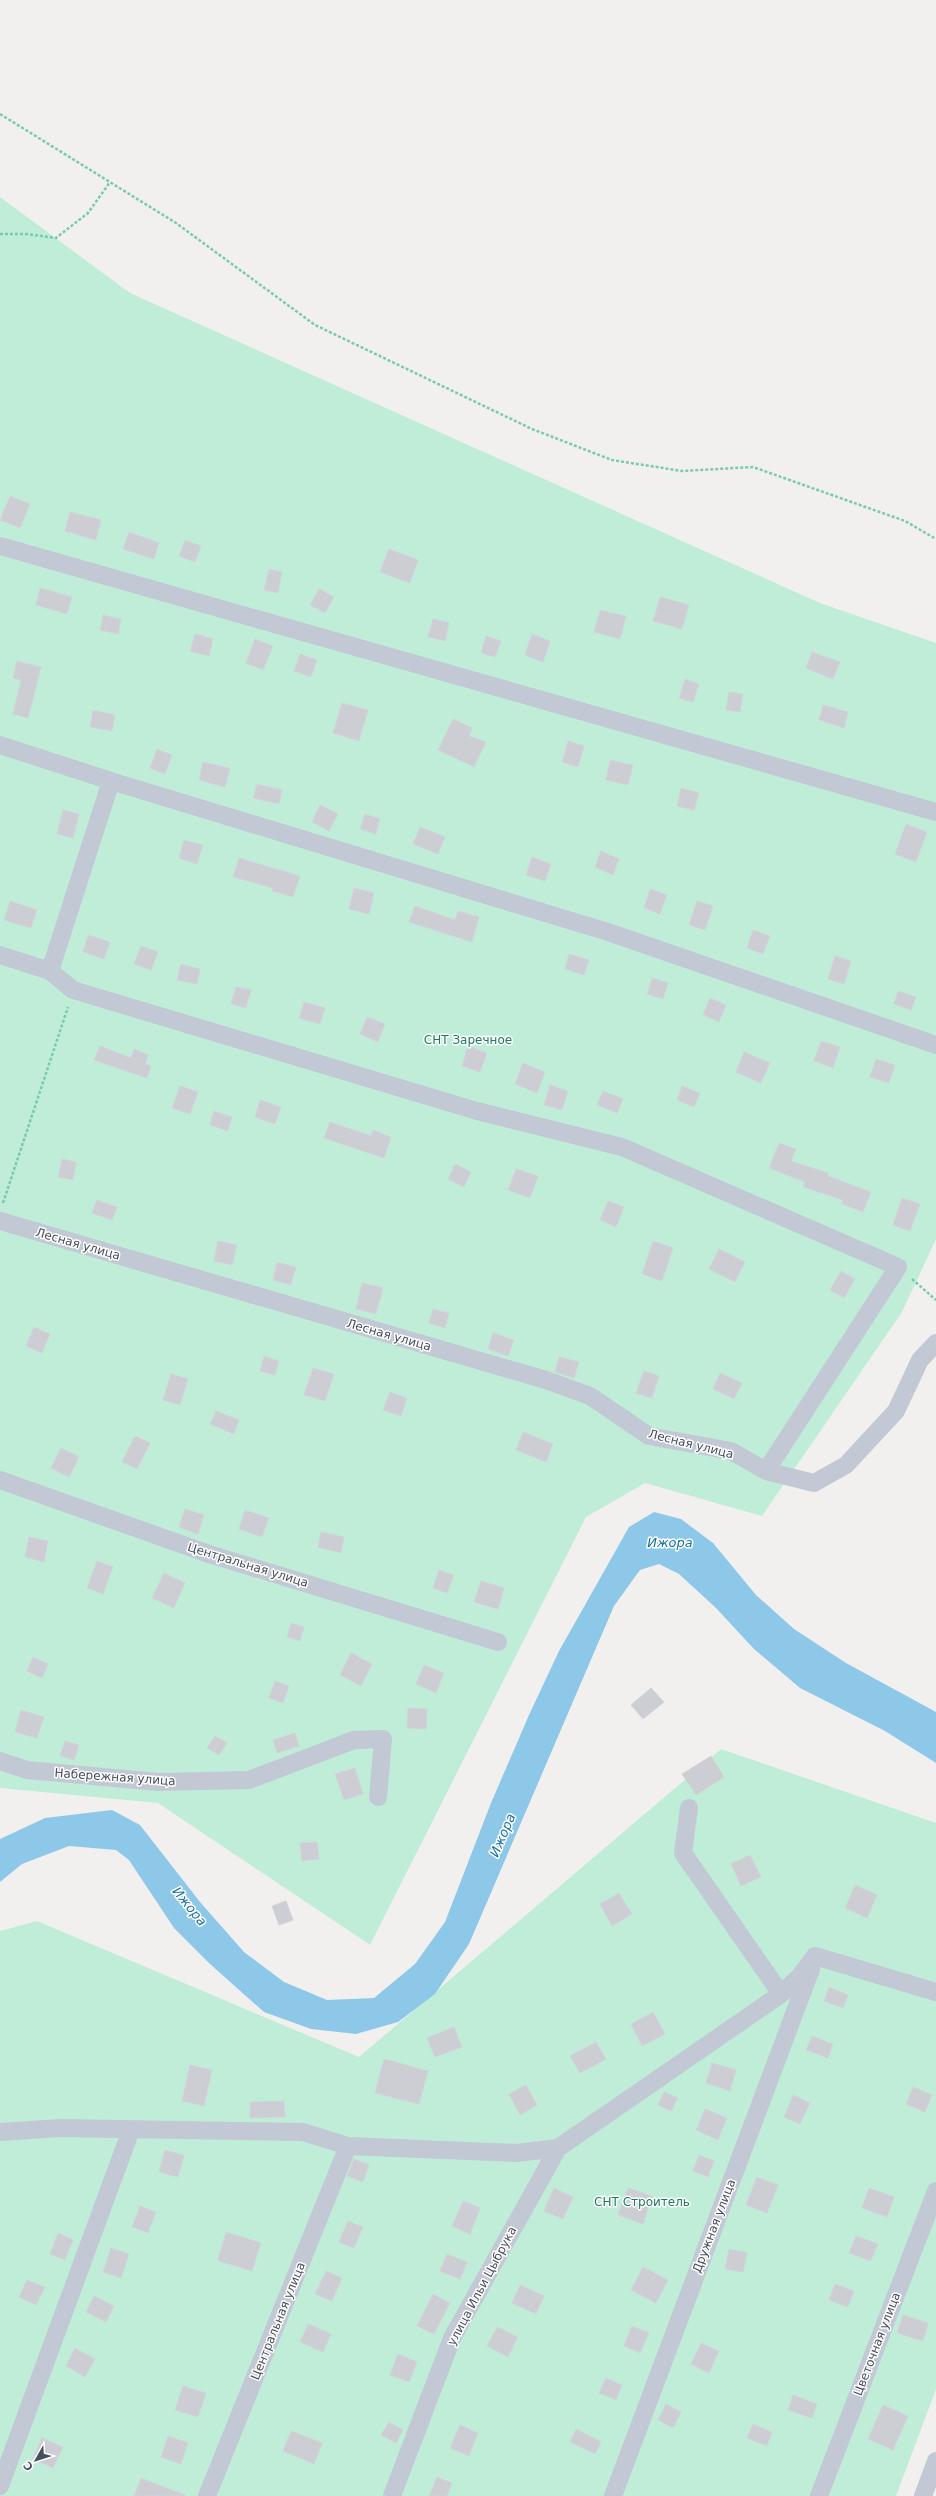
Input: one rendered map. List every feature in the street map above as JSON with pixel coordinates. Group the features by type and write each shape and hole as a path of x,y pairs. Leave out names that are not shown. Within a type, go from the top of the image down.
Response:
{"street":[{"path":"0,546 936,812"},
{"path":"0,745 111,781 608,932 936,1046"},
{"path":"50,971 111,781"},
{"path":"0,954 50,971 73,990 477,1111 622,1147 898,1267 766,1471"},
{"name":"Лесная улица","path":"0,1221 546,1380 590,1396 649,1436 731,1451 766,1471 814,1483 846,1465 896,1410 920,1360 936,1343"},
{"name":"Центральная улица","path":"0,1480 209,1554 498,1642"},
{"name":"Набережная улица","path":"0,1761 27,1770 158,1782 249,1780 354,1740 383,1739 378,1797"},
{"path":"689,1808 683,1853 781,1994"},
{"path":"0,2132 60,2128 303,2132 348,2146 517,2153 558,2148 781,1994 800,1976 815,1956 936,1992"},
{"name":"Дружная улица","path":"612,2496 815,1956"},
{"path":"0,2486 131,2130"},
{"name":"Центральная улица","path":"207,2496 348,2146"},
{"name":"улица Ильи Цыбрука","path":"392,2496 452,2338 558,2148"},
{"name":"Цветочная улица","path":"819,2496 936,2191"},
{"path":"922,2496 936,2461"}],"path":[{"path":"0,114 176,223 315,324 532,429 612,460 682,471 753,467 905,521 936,539"},
{"path":"0,234 26,234 56,238 88,213 110,182"},
{"path":"0,1206 73,990"},
{"path":"898,1267 936,1300"}],"green space":[{"name":"СНТ Заречное","path":"0,197 130,293 820,603 936,643 936,1239 902,1312 762,1516 645,1483 586,1517 370,1945 158,1803 0,1788"},
{"name":"СНТ Строитель","path":"721,1749 936,1823 936,2389 896,2496 0,2496 0,1931 37,1921 359,2057"}],"water":[{"name":"Ижора","path":"654,1512 681,1519 713,1543 756,1595 794,1629 846,1663 936,1712 936,1763 885,1731 800,1688 754,1649 716,1608 679,1574 659,1564 640,1570 614,1606 469,1944 435,1994 398,2022 356,2034 311,2029 264,2012 210,1964 174,1928 129,1860 116,1850 69,1846 22,1864 0,1882 0,1839 45,1818 112,1810 140,1825 200,1902 244,1952 284,1982 327,2000 374,1998 415,1964 445,1922 491,1803 529,1715 559,1651 629,1527"}],"building":[{"path":"10,496 30,504 20,528 0,520"},
{"path":"70,512 101,520 96,540 65,531"},
{"path":"129,532 159,543 154,559 123,549"},
{"path":"185,540 201,546 195,562 179,556"},
{"path":"389,549 418,560 410,583 380,572"},
{"path":"269,569 282,572 278,593 264,590"},
{"path":"40,588 72,597 67,614 36,605"},
{"path":"319,589 334,597 325,613 310,605"},
{"path":"660,597 689,605 682,629 653,621"},
{"path":"600,610 626,616 620,639 594,632"},
{"path":"103,615 121,619 118,634 100,630"},
{"path":"433,619 449,623 445,641 428,637"},
{"path":"195,634 213,639 209,656 190,651"},
{"path":"532,634 550,641 543,662 525,655"},
{"path":"486,636 501,641 495,657 481,653"},
{"path":"255,639 273,646 263,670 246,663"},
{"path":"812,652 840,662 833,679 806,668"},
{"path":"300,654 317,660 311,677 294,671"},
{"path":"17,661 41,667 28,718 13,714 21,680 13,678"},
{"path":"685,679 699,684 693,702 679,698"},
{"path":"729,692 743,694 740,712 726,710"},
{"path":"342,703 368,710 359,741 333,733"},
{"path":"823,705 848,712 844,728 819,720"},
{"path":"93,710 115,715 112,731 90,727"},
{"path":"453,719 472,728 469,736 486,742 474,767 438,750"},
{"path":"568,741 584,746 578,767 562,762"},
{"path":"157,749 172,755 165,774 150,768"},
{"path":"610,760 633,765 628,785 606,780"},
{"path":"203,762 230,768 225,787 199,780"},
{"path":"257,784 282,790 279,804 253,798"},
{"path":"681,788 699,793 694,810 677,806"},
{"path":"320,805 338,814 329,831 312,822"},
{"path":"63,810 79,814 73,838 57,834"},
{"path":"365,814 380,819 376,834 360,829"},
{"path":"906,824 927,832 916,862 895,854"},
{"path":"420,827 445,837 438,854 413,844"},
{"path":"184,840 203,845 197,864 179,858"},
{"path":"601,851 619,859 613,875 595,867"},
{"path":"532,857 551,864 545,881 526,875"},
{"path":"239,858 300,876 293,897 272,891 273,888 233,877"},
{"path":"354,888 374,893 369,914 349,909"},
{"path":"650,889 667,895 660,914 644,908"},
{"path":"10,901 37,910 31,928 4,920"},
{"path":"697,901 713,906 705,930 689,925"},
{"path":"415,906 455,920 458,911 479,917 472,942 409,922"},
{"path":"753,930 770,936 763,954 747,948"},
{"path":"88,935 110,942 104,959 83,952"},
{"path":"141,946 158,952 151,970 134,964"},
{"path":"569,954 589,960 584,975 565,969"},
{"path":"835,956 851,961 844,984 828,979"},
{"path":"181,964 200,969 197,984 177,980"},
{"path":"652,978 668,983 663,999 647,994"},
{"path":"236,987 251,990 246,1008 231,1004"},
{"path":"898,991 916,997 911,1010 894,1004"},
{"path":"710,998 726,1005 719,1022 703,1015"},
{"path":"304,1002 325,1008 320,1024 299,1018"},
{"path":"367,1017 385,1024 378,1042 360,1034"},
{"path":"821,1041 840,1047 833,1068 814,1061"},
{"path":"100,1046 131,1058 134,1049 148,1055 145,1064 151,1066 147,1078 94,1060"},
{"path":"468,1046 487,1053 480,1072 462,1066"},
{"path":"744,1052 770,1063 761,1083 736,1072"},
{"path":"876,1059 895,1065 889,1083 870,1077"},
{"path":"523,1063 545,1072 537,1093 515,1084"},
{"path":"550,1085 568,1091 562,1110 544,1105"},
{"path":"180,1086 198,1092 190,1114 172,1108"},
{"path":"682,1086 700,1093 694,1107 677,1100"},
{"path":"603,1091 623,1099 617,1113 597,1105"},
{"path":"260,1100 281,1107 275,1124 255,1117"},
{"path":"214,1111 232,1117 228,1131 210,1125"},
{"path":"330,1122 371,1136 373,1130 391,1137 384,1158 324,1138"},
{"path":"779,1143 796,1149 791,1161 828,1173 828,1176 871,1192 863,1212 842,1204 843,1200 803,1187 805,1182 769,1168"},
{"path":"62,1159 76,1162 73,1180 58,1177"},
{"path":"455,1164 471,1172 464,1187 448,1179"},
{"path":"516,1169 538,1176 530,1198 508,1190"},
{"path":"902,1198 920,1204 910,1231 893,1225"},
{"path":"97,1200 117,1207 112,1220 92,1213"},
{"path":"608,1201 624,1207 616,1227 600,1220"},
{"path":"218,1241 237,1245 232,1265 214,1261"},
{"path":"653,1241 673,1248 662,1281 642,1274"},
{"path":"719,1249 745,1262 735,1282 709,1269"},
{"path":"277,1262 296,1267 291,1285 273,1280"},
{"path":"841,1271 855,1279 844,1298 830,1290"},
{"path":"362,1283 383,1288 376,1314 356,1309"},
{"path":"433,1309 449,1313 445,1328 429,1323"},
{"path":"34,1327 50,1334 42,1353 26,1346"},
{"path":"493,1333 514,1340 508,1356 488,1349"},
{"path":"264,1356 279,1361 275,1375 260,1371"},
{"path":"559,1357 579,1362 574,1378 555,1372"},
{"path":"313,1368 334,1374 325,1401 304,1395"},
{"path":"644,1371 659,1376 652,1398 636,1393"},
{"path":"720,1373 742,1383 734,1399 713,1389"},
{"path":"171,1374 188,1379 180,1405 163,1400"},
{"path":"390,1392 407,1398 401,1416 383,1410"},
{"path":"216,1411 239,1420 234,1434 210,1424"},
{"path":"523,1432 553,1444 546,1462 516,1450"},
{"path":"135,1436 150,1443 137,1469 122,1462"},
{"path":"61,1448 79,1457 69,1477 51,1468"},
{"path":"185,1509 204,1515 198,1534 179,1527"},
{"path":"245,1510 269,1518 262,1537 239,1529"},
{"path":"321,1532 344,1537 341,1553 318,1547"},
{"path":"29,1537 48,1541 44,1562 25,1557"},
{"path":"97,1561 113,1567 103,1594 87,1588"},
{"path":"439,1570 454,1575 447,1593 433,1588"},
{"path":"164,1573 185,1583 174,1608 152,1598"},
{"path":"481,1581 504,1588 498,1609 474,1602"},
{"path":"291,1623 304,1627 300,1641 287,1637"},
{"path":"351,1653 372,1664 361,1686 340,1675"},
{"path":"33,1657 48,1664 42,1678 27,1671"},
{"path":"424,1665 444,1673 436,1693 416,1684"},
{"path":"275,1681 289,1686 283,1703 269,1698"},
{"path":"651,1688 664,1702 643,1719 631,1705"},
{"path":"408,1708 427,1709 426,1729 407,1728"},
{"path":"21,1710 44,1717 37,1738 15,1732"},
{"path":"295,1733 299,1746 277,1753 273,1740"},
{"path":"215,1736 227,1743 219,1755 207,1748"},
{"path":"65,1741 79,1745 74,1760 60,1756"},
{"path":"711,1756 724,1777 696,1795 682,1774"},
{"path":"355,1768 363,1794 344,1800 335,1774"},
{"path":"317,1842 319,1859 302,1861 300,1843"},
{"path":"750,1855 761,1877 741,1886 731,1864"},
{"path":"855,1885 877,1895 867,1918 845,1908"},
{"path":"619,1893 632,1914 612,1926 600,1904"},
{"path":"286,1901 293,1920 279,1925 272,1906"},
{"path":"829,1987 848,1995 843,2008 824,2001"},
{"path":"653,2012 665,2034 642,2046 631,2024"},
{"path":"454,2027 462,2047 435,2057 427,2038"},
{"path":"812,2036 833,2044 828,2058 806,2050"},
{"path":"596,2042 606,2059 580,2073 570,2056"},
{"path":"384,2059 428,2071 419,2104 375,2093"},
{"path":"712,2063 736,2070 730,2091 706,2083"},
{"path":"190,2065 212,2070 204,2106 182,2101"},
{"path":"526,2085 537,2105 520,2115 509,2094"},
{"path":"913,2087 932,2095 925,2112 906,2104"},
{"path":"664,2092 678,2098 671,2111 658,2105"},
{"path":"793,2095 810,2103 800,2124 784,2117"},
{"path":"284,2101 285,2117 250,2118 250,2102"},
{"path":"705,2109 727,2118 718,2140 696,2130"},
{"path":"165,2150 184,2155 178,2177 159,2172"},
{"path":"699,2155 714,2161 708,2177 693,2171"},
{"path":"354,2159 369,2165 363,2182 347,2176"},
{"path":"757,2177 778,2185 767,2213 746,2205"},
{"path":"554,2188 573,2197 563,2219 544,2211"},
{"path":"628,2188 652,2196 643,2224 618,2215"},
{"path":"869,2188 894,2197 887,2217 862,2208"},
{"path":"463,2201 480,2208 470,2234 452,2226"},
{"path":"140,2206 156,2212 148,2233 132,2227"},
{"path":"348,2221 363,2227 354,2248 339,2242"},
{"path":"226,2232 261,2243 252,2271 219,2261 218,2259"},
{"path":"58,2233 73,2240 65,2260 50,2254"},
{"path":"856,2236 878,2244 871,2261 849,2253"},
{"path":"111,2248 129,2254 121,2278 103,2272"},
{"path":"729,2249 747,2253 743,2272 725,2269"},
{"path":"447,2254 467,2262 460,2279 440,2271"},
{"path":"643,2267 668,2280 656,2303 631,2290"},
{"path":"326,2271 342,2278 332,2301 315,2294"},
{"path":"27,2280 45,2287 36,2305 19,2297"},
{"path":"835,2284 854,2291 848,2307 829,2300"},
{"path":"520,2285 544,2296 536,2314 512,2303"},
{"path":"433,2294 450,2303 434,2334 417,2326"},
{"path":"94,2296 114,2306 106,2322 86,2312"},
{"path":"903,2315 928,2323 923,2341 897,2333"},
{"path":"308,2324 331,2334 323,2352 300,2342"},
{"path":"632,2326 649,2333 640,2353 624,2346"},
{"path":"497,2327 518,2337 508,2357 487,2346"},
{"path":"701,2343 719,2351 709,2373 691,2364"},
{"path":"75,2348 95,2359 85,2377 66,2366"},
{"path":"398,2354 417,2362 409,2382 390,2375"},
{"path":"606,2378 622,2385 616,2400 599,2393"},
{"path":"183,2386 206,2393 198,2417 175,2410"},
{"path":"793,2395 817,2404 812,2418 788,2410"},
{"path":"666,2404 681,2412 673,2428 658,2420"},
{"path":"883,2405 908,2416 893,2450 868,2439"},
{"path":"389,2422 403,2430 396,2443 381,2435"},
{"path":"753,2424 772,2432 767,2446 747,2438"},
{"path":"460,2425 478,2433 469,2456 450,2448"},
{"path":"576,2429 601,2442 595,2454 570,2442"},
{"path":"291,2431 322,2443 314,2464 283,2451"},
{"path":"168,2436 188,2443 181,2464 161,2457"},
{"path":"42,2438 63,2447 53,2468 33,2459"},
{"path":"437,2477 452,2483 447,2496 429,2496"},
{"path":"141,2478 185,2495 185,2496 134,2496"}]}
